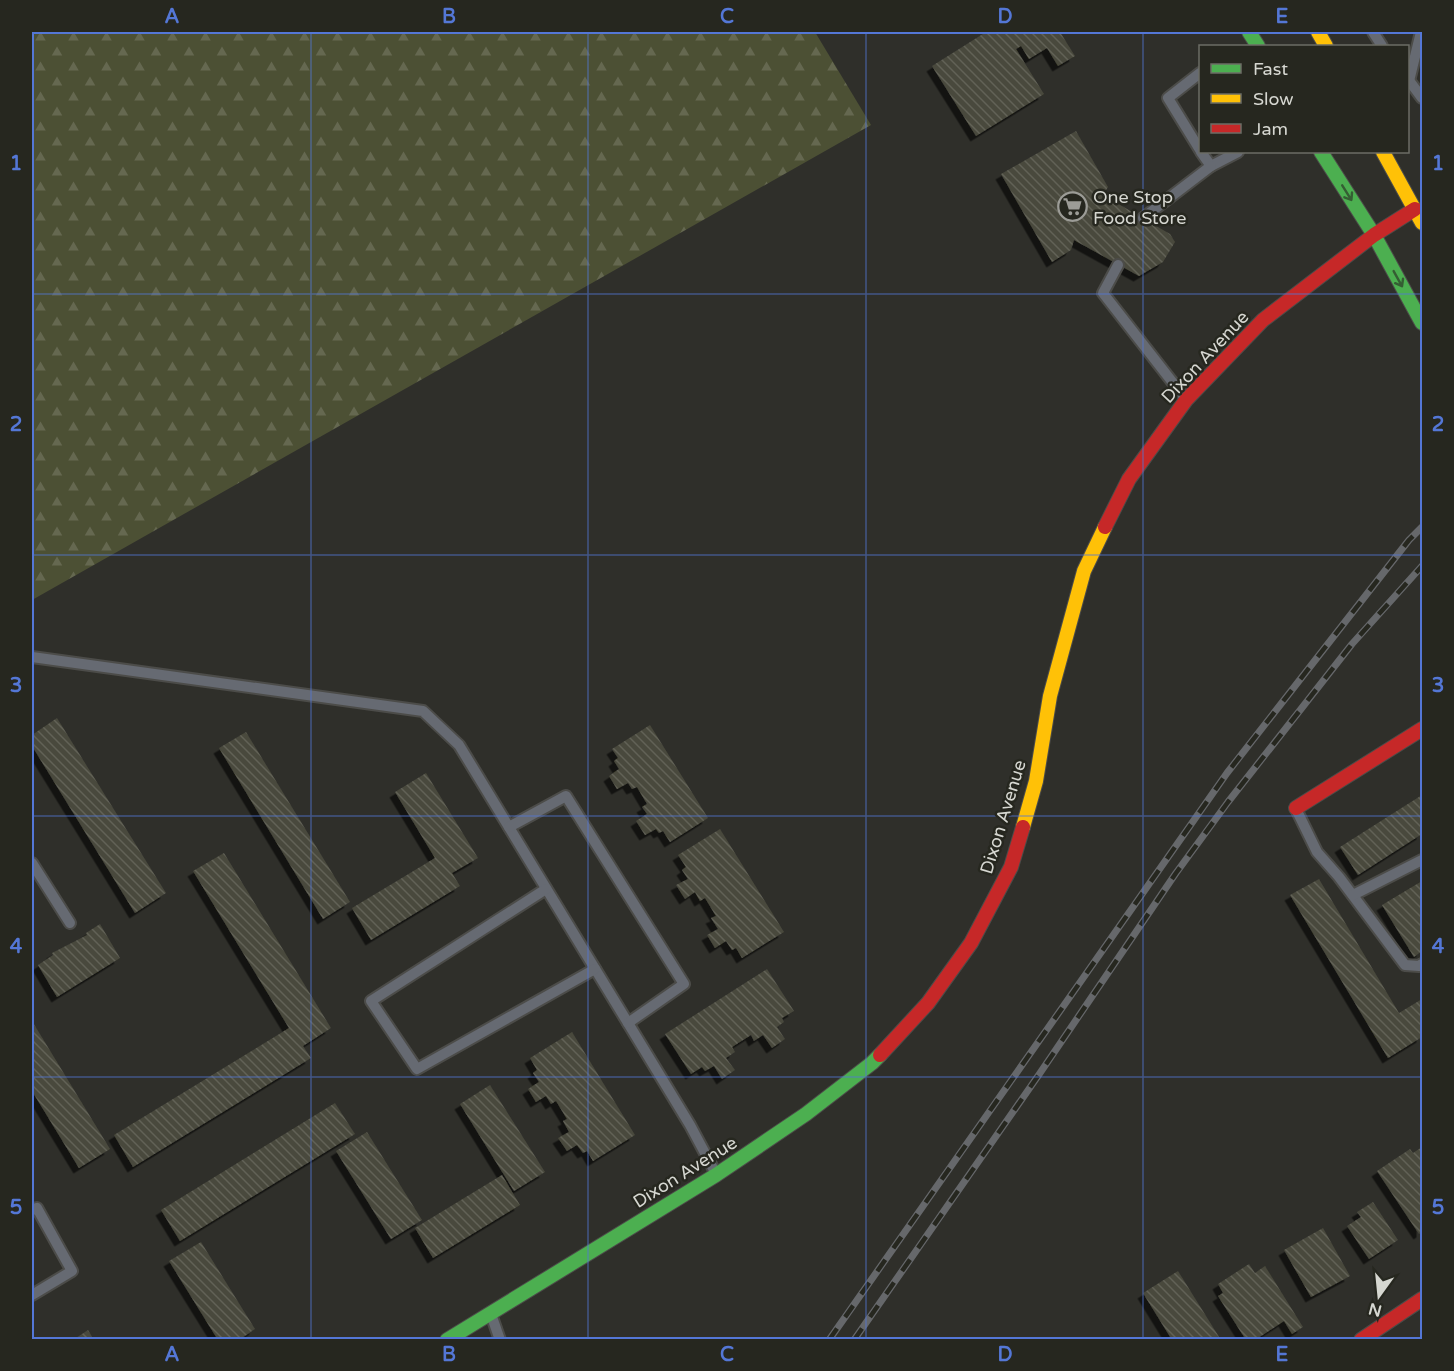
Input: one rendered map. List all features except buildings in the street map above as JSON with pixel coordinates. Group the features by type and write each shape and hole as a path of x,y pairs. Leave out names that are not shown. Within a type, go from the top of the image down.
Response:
{"street":[{"path":"1322,153 1374,236 1422,322"},
{"path":"1384,153 1422,223"},
{"name":"Dixon Avenue","path":"447,1340 716,1175 806,1114 872,1063 928,1003 971,944 1011,867 1036,781 1050,696 1084,571 1129,479 1186,400 1263,320 1374,236 1414,209"},
{"path":"1296,808 1422,729"},
{"path":"1361,1340 1422,1299"}],"lane":[{"path":"1373,32 1381,45"},
{"path":"1409,76 1421,32"},
{"path":"1199,74 1168,98 1199,148"},
{"path":"1409,81 1422,98"},
{"path":"1202,153 1211,166"},
{"path":"1143,218 1211,166 1236,153"},
{"path":"1118,265 1103,293 1186,400"},
{"path":"32,657 423,711 459,745 690,1125 716,1175"},
{"path":"509,827 566,796 684,984 628,1023"},
{"path":"1296,808 1317,852 1353,895 1405,965 1419,966 1422,964"},
{"path":"1353,895 1422,860"},
{"path":"32,863 70,923"},
{"path":"546,889 371,1001 417,1069 596,969"},
{"path":"32,1210 37,1208 72,1271 32,1295"},
{"path":"491,1312 500,1340"}],"green space":[{"path":"32,32 815,32 871,125 32,600"}],"railway":[{"path":"829,1340 1227,773 1409,540 1422,527"},
{"path":"854,1340 1176,873 1228,802 1352,644 1422,566"}],"traffic: fast":[{"path":"1249,32 1257,45"},
{"path":"1322,153 1374,235 1422,323"},
{"path":"447,1340 716,1175 806,1114 880,1055"}],"traffic: slow":[{"path":"1318,32 1325,45"},
{"path":"1384,153 1422,223"},
{"path":"1023,827 1036,781 1050,696 1084,571 1105,527"}],"traffic: jam":[{"path":"1105,527 1129,479 1186,400 1263,320 1374,235 1415,209"},
{"path":"1296,808 1422,729"},
{"path":"880,1055 928,1003 971,943 1011,867 1023,827"},
{"path":"1361,1340 1422,1299"}],"place":[{"name":"One Stop Food Store","path":"1072,207"}]}
